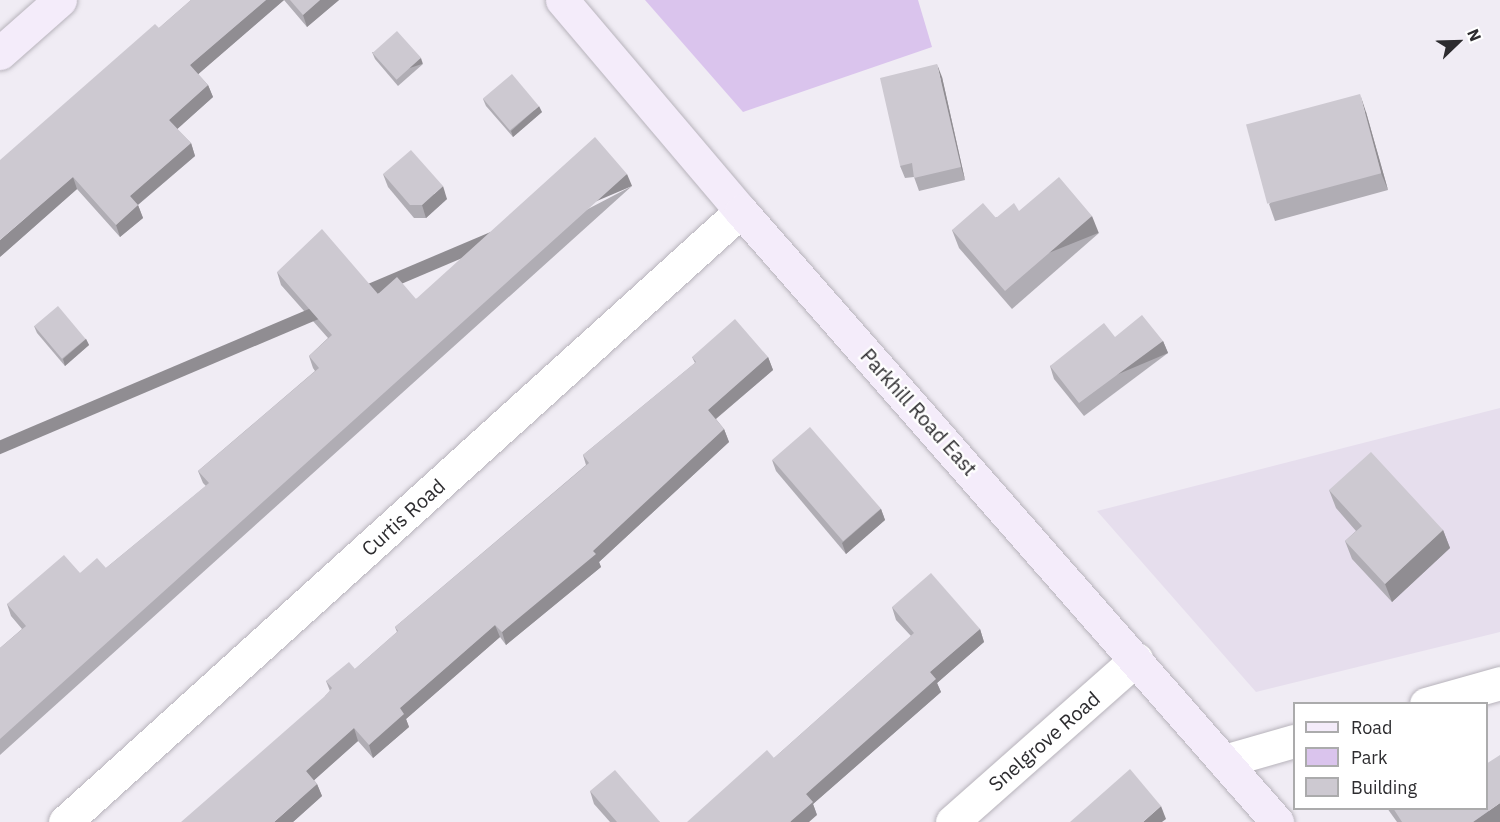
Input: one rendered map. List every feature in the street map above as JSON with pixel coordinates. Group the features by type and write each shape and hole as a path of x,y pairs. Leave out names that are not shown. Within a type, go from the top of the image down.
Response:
{"main road":[{"path":"0,53 60,0"},
{"name":"Parkhill Road East","path":"562,0 741,211 1277,822"}],"street":[{"name":"Curtis Road","path":"66,822 741,211"},
{"name":"Snelgrove Road","path":"952,822 1136,659"},
{"path":"1433,702 1500,683"},
{"path":"1224,761 1293,741"}],"shaded area":[{"path":"1500,408 1500,632 1256,692 1097,511"}],"green space":[{"path":"645,0 918,0 932,47 743,112"}],"building":[{"path":"191,0 266,0 190,65 208,85 169,120 191,143 130,196 138,205 116,225 73,177 0,240 0,160 155,24 159,28"},
{"path":"290,0 320,0 303,15"},
{"path":"397,31 421,58 397,80 372,53"},
{"path":"937,64 961,167 914,178 912,163 900,166 880,78"},
{"path":"512,74 539,106 510,131 483,98"},
{"path":"1360,94 1381,173 1267,204 1246,125"},
{"path":"595,137 627,174 0,739 0,648 26,626 7,604 64,555 80,573 97,558 106,568 209,483 198,471 319,368 309,356 332,335 277,272 322,229 378,294 397,277 416,299"},
{"path":"411,150 443,186 422,205 410,205 383,174"},
{"path":"1059,177 1092,216 1005,291 952,230 983,203 996,218 1014,203 1019,211"},
{"path":"58,306 86,339 62,359 34,326"},
{"path":"1142,315 1163,341 1079,403 1050,366 1104,323 1115,337"},
{"path":"735,319 768,357 708,410 724,429 593,551 596,554 502,632 495,625 400,708 404,714 369,745 354,728 306,771 317,784 274,822 181,822 325,696 332,688 326,681 349,662 355,669 398,631 395,627 589,463 583,455 696,362 692,357"},
{"path":"810,427 881,509 843,541 772,460"},
{"path":"1371,452 1443,530 1385,584 1345,541 1362,526 1329,490"},
{"path":"931,573 980,629 930,672 936,679 806,794 813,802 790,822 687,822 767,750 774,758 914,633 892,607"},
{"path":"1500,755 1500,803 1473,822 1402,822 1394,810 1488,810 1488,763"},
{"path":"1130,769 1161,806 1143,822 1070,822"},
{"path":"615,770 660,822 617,822 590,791"}]}
